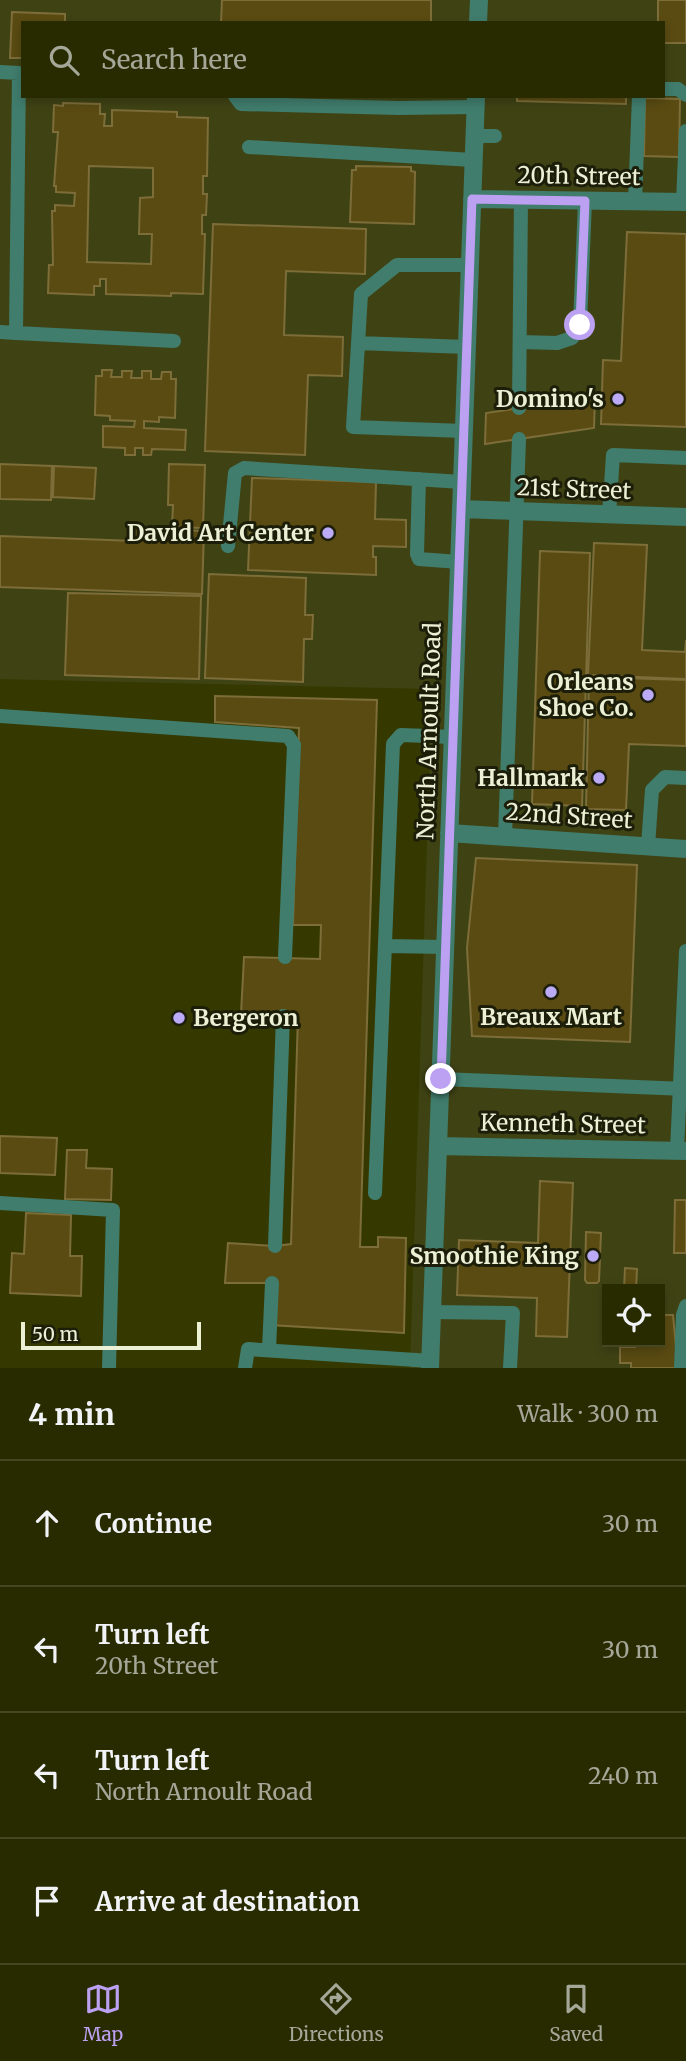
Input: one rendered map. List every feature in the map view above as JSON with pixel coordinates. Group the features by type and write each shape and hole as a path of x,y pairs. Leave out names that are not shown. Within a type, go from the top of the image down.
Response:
{"street":[{"path":"478,21 479,0"},
{"name":"North Arnoult Road","path":"431,1365 475,102"},
{"name":"20th Street","path":"472,199 685,202"},
{"name":"21st Street","path":"461,509 686,517"},
{"name":"22nd Street","path":"449,833 686,849"},
{"name":"Kenneth Street","path":"438,1146 681,1151"}],"lane":[{"path":"0,72 21,73 16,333"},
{"path":"665,89 678,89 686,95"},
{"path":"237,98 242,104 475,102"},
{"path":"635,201 639,98"},
{"path":"685,202 686,131"},
{"path":"474,136 495,136"},
{"path":"249,147 473,160"},
{"path":"519,408 521,200"},
{"path":"520,342 557,343 572,338 580,325 585,201"},
{"path":"464,431 353,427 361,294 397,265 470,265"},
{"path":"0,332 174,341"},
{"path":"358,343 466,348"},
{"path":"505,837 519,439"},
{"path":"609,515 613,455 686,458"},
{"path":"228,546 234,473 244,468 462,482"},
{"path":"419,479 419,559 459,562"},
{"path":"0,716 288,736 293,745 285,957"},
{"path":"375,1193 393,744 401,735 453,737"},
{"path":"648,846 652,790 665,778 686,778"},
{"path":"384,946 446,947"},
{"path":"681,1151 686,951"},
{"path":"275,1246 283,1016"},
{"path":"441,1079 683,1089"},
{"path":"0,1203 113,1210 109,1368"},
{"path":"269,1349 272,1283"},
{"path":"681,1368 683,1315 686,1306"},
{"path":"432,1312 513,1313 510,1368"},
{"path":"245,1368 248,1349 431,1365"}],"shaded area":[{"path":"0,0 686,0 686,1368 410,1368 432,689 0,679"}],"building":[{"path":"222,0 431,0 431,21 221,21"},
{"path":"658,0 686,0 686,43 665,43 665,21 658,21"},
{"path":"12,12 65,14 65,21 21,21 21,58 10,58"},
{"path":"517,98 626,98 626,104 517,101"},
{"path":"645,98 680,99 679,157 644,156"},
{"path":"63,103 100,104 100,114 105,114 104,126 112,126 112,110 177,112 177,117 208,118 207,176 203,176 203,194 207,194 206,215 202,215 202,234 205,234 203,294 106,294 106,279 100,279 100,286 94,286 94,295 48,293 49,265 53,265 52,211 55,211 55,205 74,206 75,193 56,192 54,186 58,132 53,132 54,105 63,106","holes":["89,166 153,168 153,197 140,198 139,234 152,234 151,264 87,262"]},
{"path":"356,166 411,167 411,171 415,172 414,224 350,222 352,170 356,170"},
{"path":"213,224 366,229 365,274 286,271 284,335 343,337 342,376 308,375 305,455 205,451"},
{"path":"627,232 686,234 686,427 601,424 603,360 621,361"},
{"path":"102,370 112,370 111,377 122,377 122,371 132,371 131,378 142,378 142,371 151,371 151,379 161,379 162,372 171,372 171,379 176,379 175,418 159,417 159,422 144,421 144,428 186,430 185,450 152,449 151,455 143,455 143,448 135,448 135,455 125,455 125,448 103,447 103,426 134,427 135,421 110,420 110,416 95,415 96,376 102,376"},
{"path":"595,397 594,428 485,444 486,413"},
{"path":"0,464 52,466 51,500 0,499"},
{"path":"169,464 205,465 203,528 172,527 173,505 168,505"},
{"path":"54,466 96,468 94,499 53,497"},
{"name":"David Art Center","path":"252,478 376,482 375,519 406,520 406,547 373,546 376,575 248,570"},
{"path":"135,528 204,531 202,594 0,587 0,536 135,541"},
{"path":"594,543 647,545 642,650 685,652 686,640 686,679 588,675"},
{"path":"540,551 590,553 582,806 532,804"},
{"path":"209,574 306,578 305,615 313,615 312,639 304,639 303,682 205,678"},
{"path":"68,593 201,596 199,679 65,675"},
{"path":"589,677 686,680 686,746 629,744 626,810 586,809"},
{"path":"215,696 377,700 360,1247 378,1247 378,1237 406,1238 404,1333 270,1325 272,1283 225,1283 228,1243 275,1246 291,1244 298,1016 241,1014 244,957 320,959 321,925 293,925 299,728 215,722"},
{"name":"Breaux Mart","path":"476,858 637,865 630,1042 472,1036 467,948"},
{"path":"0,1136 57,1138 55,1175 0,1173"},
{"path":"67,1150 87,1150 86,1168 112,1169 111,1200 65,1199"},
{"path":"540,1181 573,1183 567,1337 536,1336 537,1298 457,1295 459,1240 538,1243"},
{"path":"675,1200 686,1200 686,1253 674,1253"},
{"path":"26,1213 71,1215 70,1256 82,1256 81,1296 10,1293 12,1253 24,1254"},
{"name":"Smoothie King","path":"586,1232 601,1233 597,1283 587,1283 585,1280"},
{"path":"625,1268 637,1269 636,1284 624,1284"},
{"path":"665,1315 673,1315 678,1368 631,1368 631,1363 620,1363 620,1347 665,1347"}],"place":[{"name":"Domino's","path":"618,399"},
{"name":"David Art Center","path":"328,533"},
{"name":"Orleans Shoe Co.","path":"648,695"},
{"name":"Hallmark","path":"599,778"},
{"name":"Breaux Mart","path":"551,992"},
{"name":"Bergeron","path":"179,1018"},
{"name":"Smoothie King","path":"593,1256"}],"route":[{"path":"441,1079 472,199 585,201 580,325"}]}
